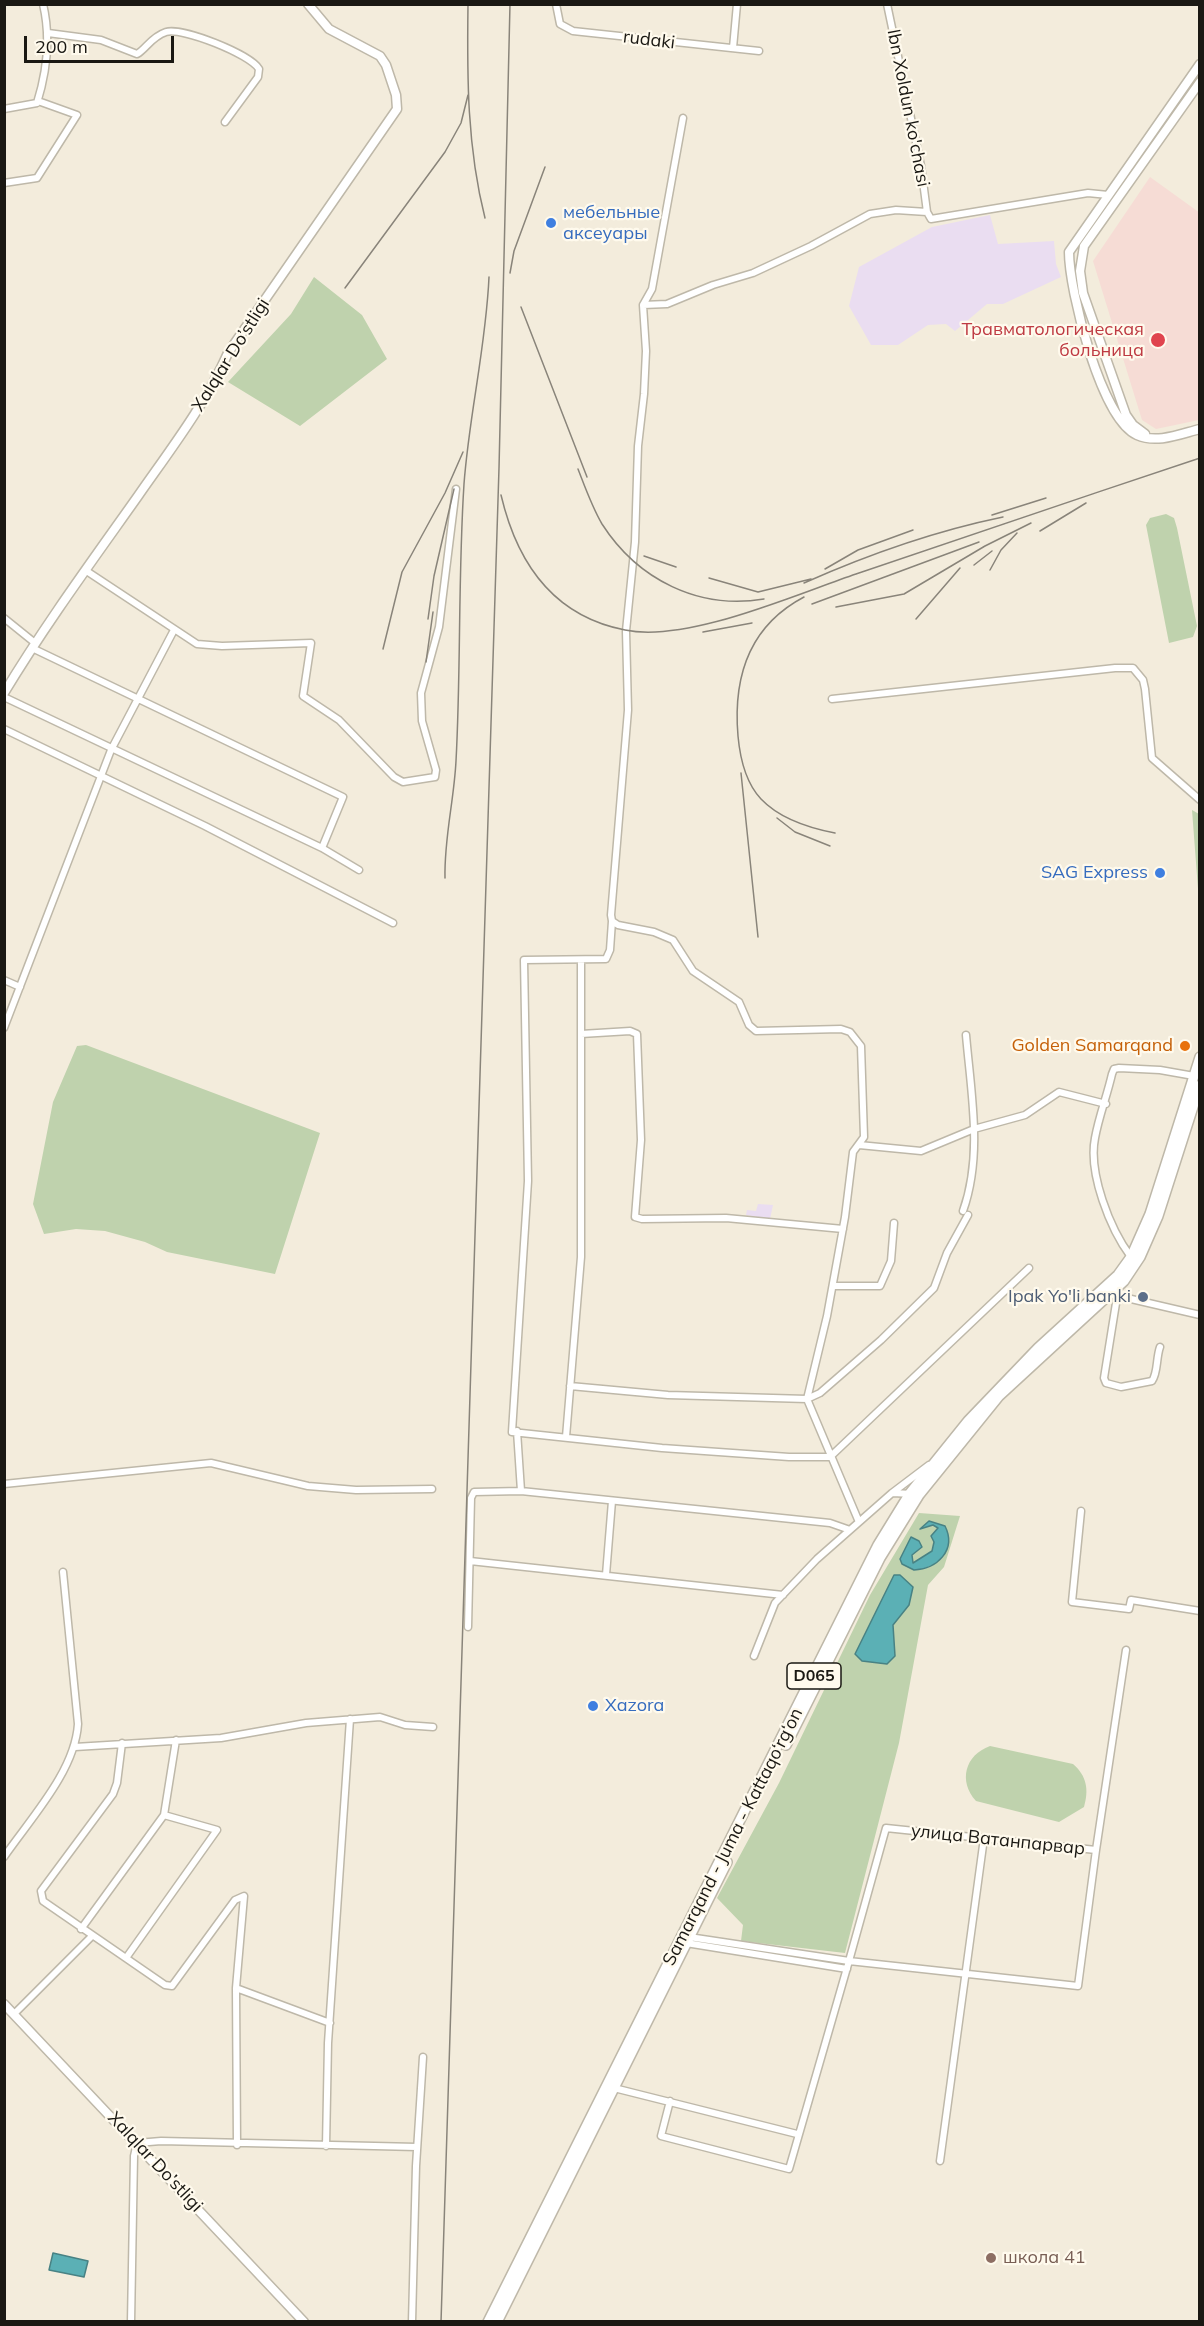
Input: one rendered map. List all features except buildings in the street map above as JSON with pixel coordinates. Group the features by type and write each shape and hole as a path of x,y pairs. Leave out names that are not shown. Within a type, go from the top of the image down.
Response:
{"main road":[{"name":"Xalqlar Do’stligi","path":"4,695 33,646 184,431 216,381 228,353 397,109 396,95 380,56 330,29 308,4"},
{"path":"1200,64 1069,252 1069,276 1086,336 1108,400 1123,425 1139,436 1156,439 1200,429"},
{"path":"1156,439 1137,429 1126,415 1083,293 1080,271 1084,246 1200,82"},
{"name":"D065","path":"1197,1076 1200,1057"},
{"name":"Samarqand - Juma - Kattaqo‘rg‘on","path":"599,2106 614,2088 876,1566 934,1462 995,1392 1111,1292 1118,1275 1131,1257 1150,1214 1197,1076"},
{"name":"Samarqand - Juma - Kattaqo‘rg‘on","path":"488,2322 579,2146 869,1563 915,1494 999,1396 1111,1292 1134,1267 1152,1231 1200,1085"},
{"name":"Xalqlar Do’stligi","path":"4,2004 304,2322"},
{"name":"Samarqand - Juma - Kattaqo‘rg‘on","path":"497,2322 579,2146"}],"street":[{"path":"38,101 44,82 48,33 43,4"},
{"name":"rudaki","path":"556,4 560,24 573,31 759,51"},
{"path":"733,48 736,4"},
{"name":"Ibn Xoldun ko'chasi","path":"887,4 921,166 927,212"},
{"path":"48,33 101,40 138,54 148,42 165,32 175,31 203,39 249,60 259,69 258,77 225,122"},
{"path":"4,110 38,101 76,115 37,178 4,183"},
{"path":"683,118 652,289 643,305 646,351 644,394 638,446 635,542 626,631 628,710 610,950 606,959 524,960 528,1181 511,1428 512,1431 662,1448 789,1458 830,1457 1029,1268"},
{"path":"643,305 667,304 712,285 753,273 811,246 870,214 896,210 927,212 931,219 1088,193 1108,195"},
{"path":"85,570 197,644 222,646 311,643 303,696 339,720 383,767 403,782 435,777 436,770 422,722 420,693 439,627 456,489"},
{"path":"4,618 33,646 137,700 343,797 322,848"},
{"path":"4,1028 111,750 174,630"},
{"path":"832,699 1115,668 1133,668 1143,680 1145,689 1152,758 1200,800"},
{"path":"4,695 111,750 322,848 360,870"},
{"path":"4,729 393,923"},
{"path":"612,921 618,926 654,932 673,940 693,971 739,1002 749,1025 756,1031 841,1029 856,1038 861,1046 864,1137 853,1152 833,1286 807,1399 859,1522"},
{"path":"566,1437 581,1257 581,961"},
{"path":"4,980 20,987"},
{"path":"581,1034 630,1031 637,1034 641,1140 635,1217 642,1219 726,1218 843,1229"},
{"path":"570,1386 668,1395 807,1399 820,1393 934,1288 966,1213 972,1186 974,1129 966,1035"},
{"path":"1131,1257 1113,1226 1094,1169 1095,1137 1106,1104 1112,1074 1116,1068 1160,1070 1197,1076"},
{"path":"859,1145 921,1151 974,1129 1025,1115 1059,1092 1106,1104"},
{"path":"833,1286 880,1286 891,1261 894,1223"},
{"path":"1160,1347 1152,1381 1121,1387 1106,1383 1104,1378 1111,1292 1200,1315"},
{"path":"517,1431 521,1491"},
{"path":"754,1656 775,1604 783,1595 859,1522 892,1493 934,1462"},
{"path":"4,1484 211,1463 308,1486 356,1490 432,1490"},
{"path":"468,1627 471,1498 474,1492 521,1491 830,1523 850,1530"},
{"path":"892,1493 915,1494"},
{"path":"606,1575 612,1501"},
{"path":"1081,1510 1072,1602 1129,1610 1131,1600 1200,1611"},
{"path":"470,1561 783,1595"},
{"path":"4,1857 67,1765 75,1747 78,1724 63,1572"},
{"path":"1096,1850 1126,1650"},
{"path":"75,1747 221,1738 350,1719 380,1717 405,1725 433,1727"},
{"path":"326,2146 330,2023 350,1719"},
{"path":"81,1929 164,1815 168,1803 176,1740"},
{"path":"122,1743 117,1783 113,1794 41,1891 43,1901 165,1985 172,1986 235,1900 244,1896 236,1988 237,2145"},
{"path":"126,1958 217,1830 164,1815"},
{"name":"улица Ватанпарвар","path":"670,2101 661,2136 789,2169 797,2134 847,1969 849,1961 886,1828 1096,1850 1078,1986 849,1961"},
{"path":"940,2160 984,1838"},
{"path":"15,2014 92,1936"},
{"path":"688,1940 849,1961"},
{"path":"688,1940 847,1969"},
{"path":"236,1988 330,2023"},
{"path":"412,2322 417,2147 423,2057"},
{"path":"614,2088 797,2134"},
{"path":"131,2322 134,2156 137,2143 161,2141 237,2145 417,2147"}],"shaded area":[{"name":"Травматологическая больница","path":"1150,177 1200,213 1199,420 1156,429 1142,420 1093,261"},
{"path":"990,215 998,244 1054,241 1056,264 1061,277 1003,304 987,304 955,331 946,324 928,325 898,345 871,345 849,306 859,267 932,227"},
{"path":"758,1204 773,1205 770,1219 746,1215 747,1210 756,1211"}],"green space":[{"path":"314,277 362,315 387,359 300,426 228,382 291,314"},
{"path":"1166,514 1174,518 1177,528 1197,626 1193,637 1169,643 1146,525 1150,518"},
{"path":"1192,810 1199,814 1199,902"},
{"path":"86,1045 320,1133 275,1274 167,1252 145,1242 105,1231 76,1229 44,1234 33,1204 53,1102 77,1046"},
{"path":"919,1513 960,1516 944,1567 928,1585 899,1743 845,1953 741,1941 743,1925 717,1898 779,1783 870,1595"},
{"path":"990,1746 1073,1764 1081,1773 1086,1784 1084,1807 1059,1822 976,1801 967,1785 967,1769 981,1750"}],"water":[{"path":"929,1521 945,1526 948,1535 947,1550 937,1562 914,1570 902,1564 900,1559 911,1537 919,1541 922,1547 912,1555 913,1563 932,1551 934,1542 931,1536 938,1528 933,1525 920,1529"},
{"path":"894,1575 900,1575 913,1587 909,1605 893,1625 895,1656 887,1664 862,1661 855,1654"},
{"path":"53,2253 88,2261 84,2277 49,2270"}],"railway":[{"path":"468,4 468,85 471,138 485,218"},
{"path":"441,2322 499,468 510,4"},
{"path":"345,288 445,152 461,123 468,95"},
{"path":"510,273 514,251 545,167"},
{"path":"445,878 446,848 456,761 464,484 485,329 489,277"},
{"path":"521,307 587,477"},
{"path":"383,649 402,572 445,493 463,452"},
{"path":"501,495 508,520 528,564 558,599 578,613 600,623 625,630 650,632 679,630 740,615 1200,458"},
{"path":"578,469 602,524 633,561 652,575 672,587 716,600 764,599"},
{"path":"428,619 434,576 454,489"},
{"path":"992,515 1046,498"},
{"path":"1040,531 1086,503"},
{"path":"804,583 902,545 952,529 1003,517"},
{"path":"836,607 904,594 985,546 1031,523"},
{"path":"825,569 858,550 913,530"},
{"path":"990,570 1001,550 1017,533"},
{"path":"812,604 979,542"},
{"path":"974,565 992,551"},
{"path":"644,556 676,567"},
{"path":"916,619 960,568"},
{"path":"709,578 758,592 811,579"},
{"path":"804,597 785,609 770,623 748,656 738,694 739,744 747,777 761,799 777,812 795,822 835,833"},
{"path":"426,662 433,612"},
{"path":"703,632 752,623"},
{"path":"741,773 758,937"},
{"path":"777,818 795,832 830,846"}],"place":[{"name":"мебельные аксеуары","path":"551,223"},
{"name":"Травматологическая больница","path":"1158,340"},
{"name":"SAG Express","path":"1160,873"},
{"name":"Golden Samarqand","path":"1185,1046"},
{"name":"Ipak Yo'li banki","path":"1143,1297"},
{"name":"Xazora","path":"593,1706"},
{"name":"школа 41","path":"991,2258"}]}
